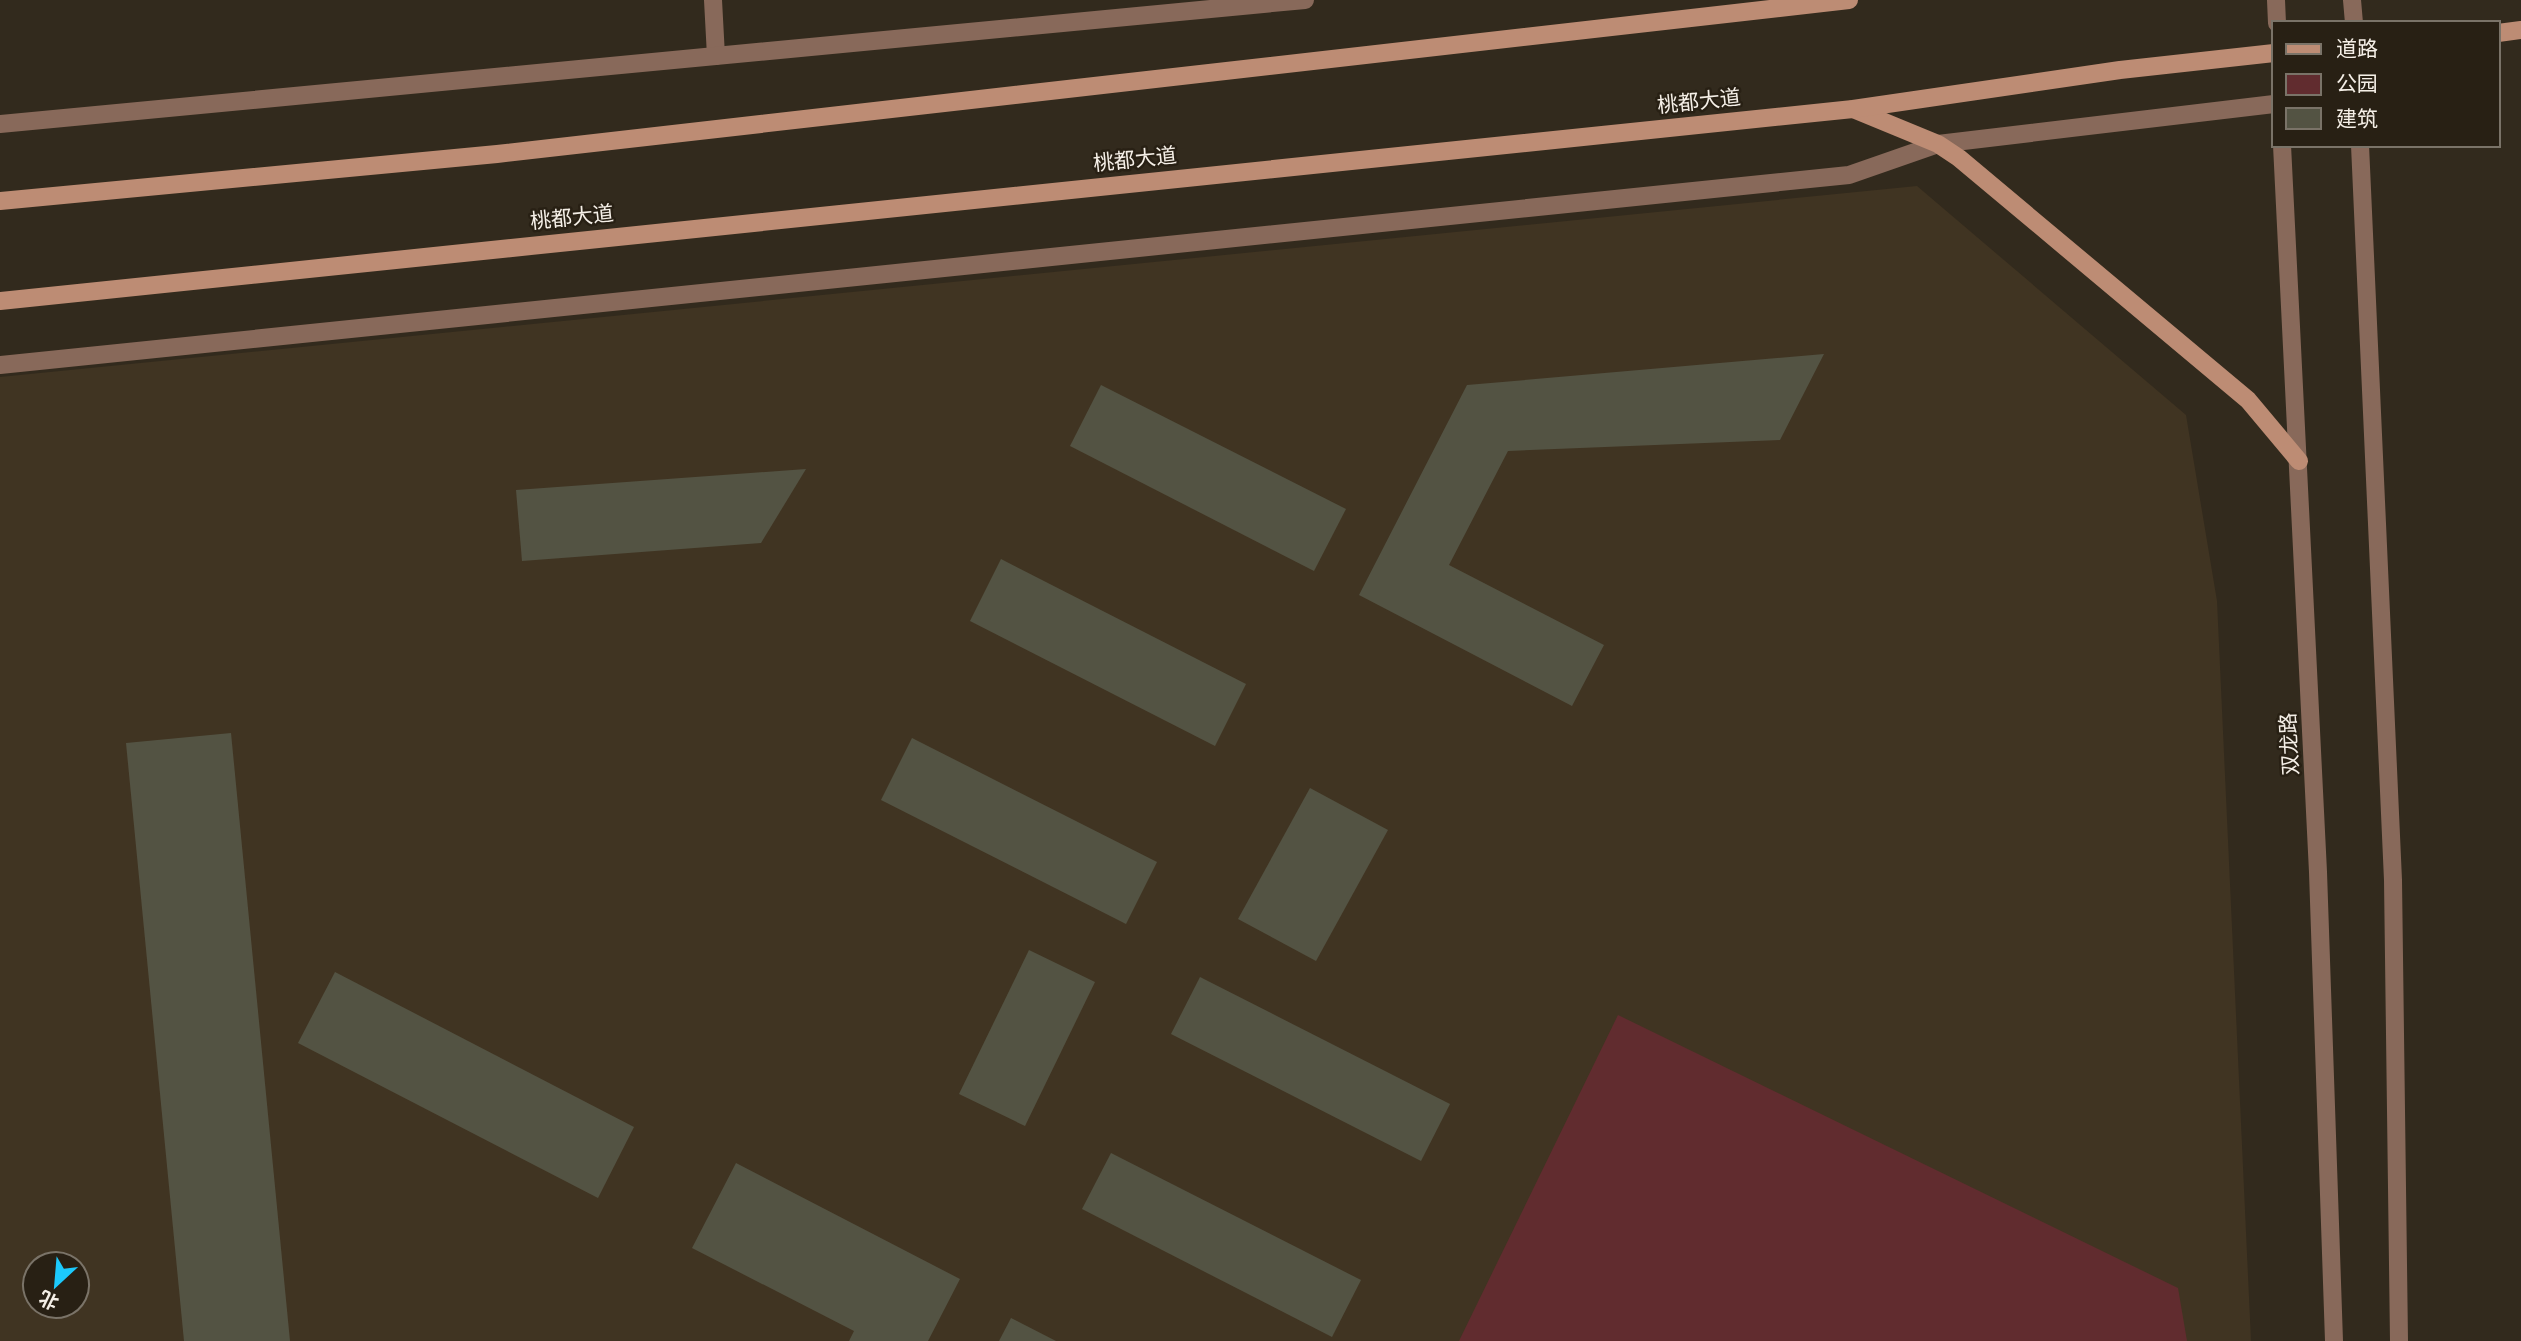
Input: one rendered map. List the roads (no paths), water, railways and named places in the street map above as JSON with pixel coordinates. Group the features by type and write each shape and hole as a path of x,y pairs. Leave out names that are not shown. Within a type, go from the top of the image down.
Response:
{"main road":[{"path":"0,201 497,154 1849,0"},
{"path":"2500,33 2521,30"},
{"name":"桃都大道","path":"0,300 1853,108 2120,70 2272,53"},
{"path":"1853,108 1938,144 1959,158 2248,400 2299,461"}],"street":[{"path":"713,0 716,56"},
{"path":"0,124 1305,0"},
{"path":"2276,0 2277,21"},
{"path":"2353,0 2354,21"},
{"path":"0,365 1849,175 1938,144 2272,104"},
{"name":"双龙路","path":"2282,147 2318,872 2334,1341"},
{"path":"2360,147 2393,880 2399,1341"}]}
